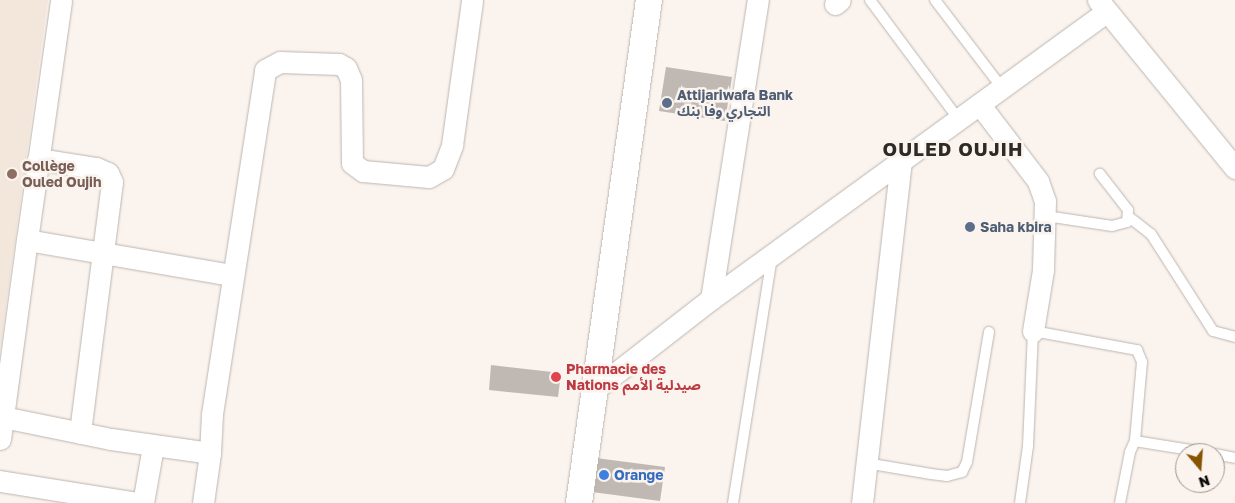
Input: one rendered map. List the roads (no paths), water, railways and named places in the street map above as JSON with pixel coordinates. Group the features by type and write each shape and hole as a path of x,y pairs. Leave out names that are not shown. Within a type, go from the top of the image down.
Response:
{"street":[{"path":"0,439 61,0"},
{"path":"203,503 232,276 265,70 280,62 339,64 346,68 351,80 352,164 363,171 429,177 443,169 452,145 472,0"},
{"path":"579,503 649,0"},
{"path":"712,299 758,0"},
{"path":"594,390 773,254 901,160 980,106 1102,6 1235,168"},
{"path":"980,106 1038,181 1045,200 1043,270 1032,332"},
{"path":"38,159 108,173 112,182 80,433"},
{"path":"862,503 901,160"},
{"path":"27,240 232,276"},
{"path":"3,417 153,446 210,453"},
{"path":"143,503 153,446"},
{"path":"0,481 138,503"}],"lane":[{"path":"870,0 959,120"},
{"path":"935,0 1002,88"},
{"path":"1100,174 1129,217 1151,234 1212,331 1235,336"},
{"path":"1046,216 1112,226 1122,226 1129,217"},
{"path":"734,503 773,254"},
{"path":"866,463 947,476 962,472 967,462 989,332"},
{"path":"1020,503 1028,446 1032,332 1137,350 1142,362 1135,441 1130,452 1120,503"},
{"path":"1135,441 1175,447"}],"place":[{"name":"Attijariwafa Bank التجاري وفا بنك","path":"667,103"},
{"name":"Collège Ouled Oujih","path":"12,174"},
{"name":"Saha kbira","path":"970,227"},
{"name":"Pharmacie des Nations صيدلية الأمم","path":"556,377"},
{"name":"Orange","path":"604,475"}],"district":[{"name":"OULED OUJIH","path":"953,149"}]}
